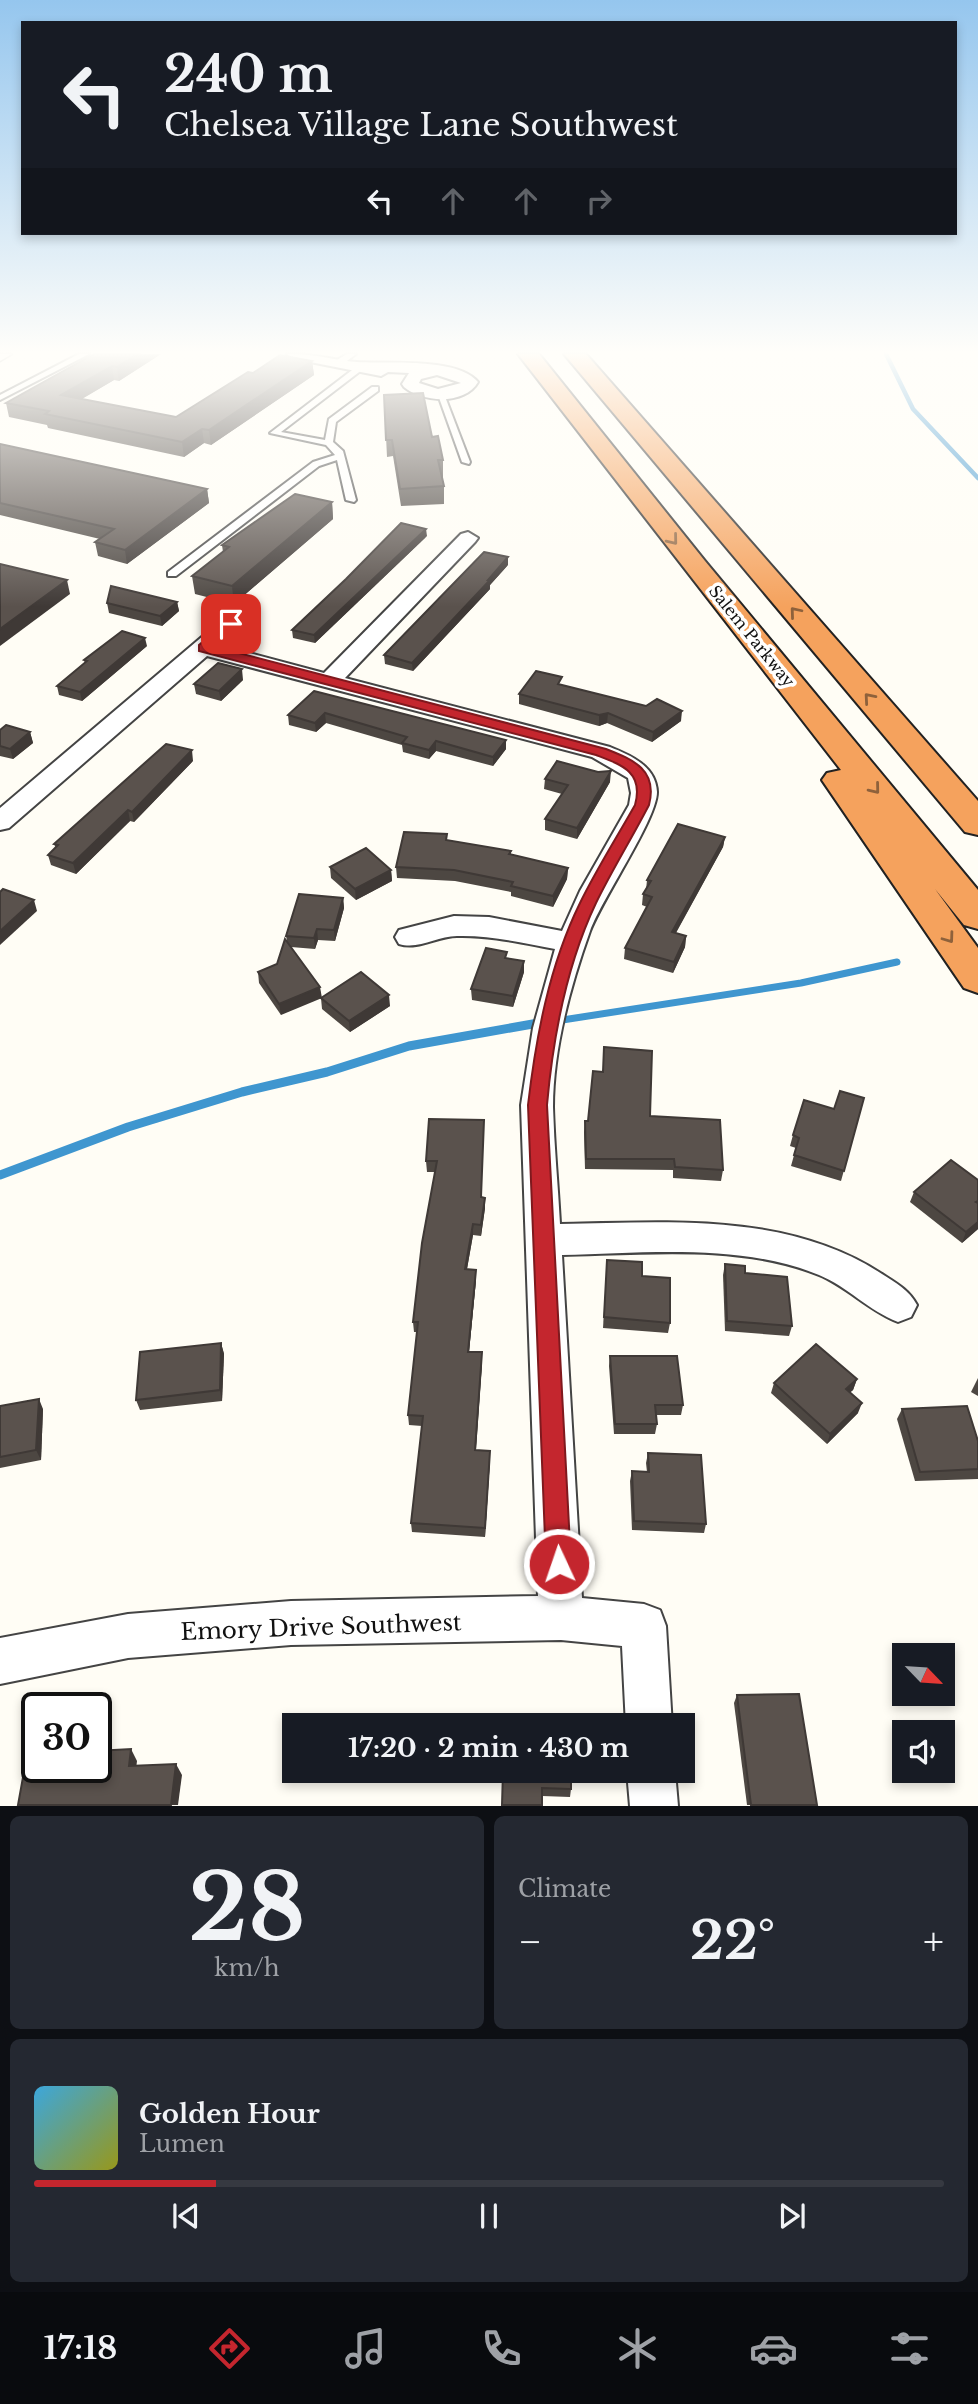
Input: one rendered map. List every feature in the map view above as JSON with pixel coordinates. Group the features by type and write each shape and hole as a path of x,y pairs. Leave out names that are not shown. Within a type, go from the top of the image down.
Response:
{"highway":[{"name":"Salem Parkway","path":"594,438 739,622 978,916"},
{"path":"647,438 978,824"},
{"path":"739,622 752,658 978,978"}],"street":[{"path":"329,681 468,538"},
{"path":"0,822 231,624"},
{"path":"203,648 601,752 627,762 641,776 646,790 642,805 587,905 560,978 543,1051 537,1105 561,1618"},
{"path":"409,937 454,926 489,927 573,943"},
{"path":"544,1240 666,1238 748,1244 830,1263 898,1305"},
{"name":"Emory Drive Southwest","path":"0,1661 128,1636 278,1624 561,1618 644,1626 648,1713"},
{"path":"652,1783 654,1805"}],"lane":[{"path":"303,438 329,443 340,456 351,500"},
{"path":"329,443 330,438"},
{"path":"457,438 466,462"},
{"path":"172,574 316,464 340,456"}],"building":[{"path":"164,438 188,438 182,442"},
{"path":"438,438 443,460 438,460 444,486 400,489 392,440 386,440"},
{"path":"0,444 207,489 125,550 95,542 114,529 0,503"},
{"path":"295,494 332,502 232,586 192,576 229,547 222,545"},
{"path":"401,523 426,529 314,635 292,630 346,579"},
{"path":"484,552 508,557 412,663 384,655"},
{"path":"0,564 67,580 0,629"},
{"path":"111,586 177,602 160,616 107,603"},
{"path":"122,631 145,638 80,692 57,686 87,661 84,660"},
{"path":"218,663 242,669 219,691 194,684"},
{"path":"536,671 562,677 558,684 646,706 657,699 682,711 653,732 608,713 599,715 519,694"},
{"path":"314,691 506,740 493,757 436,741 429,750 402,743 407,737 325,713 315,723 288,715"},
{"path":"6,725 30,732 10,749 0,746 0,730"},
{"path":"166,744 192,750 132,812 128,810 73,863 48,855 58,845 54,844"},
{"path":"557,761 598,772 611,771 577,828 545,819 568,785 545,779"},
{"path":"678,824 725,837 672,932 686,936 674,962 625,948 652,897 643,894 651,881 647,880"},
{"path":"404,832 447,834 446,840 511,851 509,854 568,868 553,896 511,886 513,882 454,870 396,867"},
{"path":"366,848 391,870 355,889 330,867"},
{"path":"3,889 34,900 0,931 0,892"},
{"path":"299,894 343,898 334,930 317,929 314,938 286,936"},
{"path":"285,939 320,987 279,1004 258,972 277,964"},
{"path":"486,948 507,952 505,958 524,961 513,996 471,989"},
{"path":"361,972 389,995 349,1021 321,998"},
{"path":"604,1047 652,1051 650,1116 720,1120 723,1170 675,1167 674,1159 586,1159 585,1121 588,1121 593,1071 603,1072"},
{"path":"840,1091 864,1098 844,1171 794,1155 799,1138 793,1135 804,1100 834,1109"},
{"path":"429,1119 484,1120 481,1197 485,1198 481,1225 473,1224 465,1269 476,1270 468,1352 482,1352 475,1450 490,1451 485,1528 411,1523 423,1416 408,1415 418,1322 413,1322 422,1243 437,1161 426,1161"},
{"path":"951,1160 978,1180 978,1222 966,1232 914,1192"},
{"path":"607,1260 642,1262 642,1276 670,1278 670,1323 604,1317"},
{"path":"725,1264 745,1266 745,1273 787,1277 792,1326 727,1321"},
{"path":"221,1343 220,1390 136,1400 140,1352"},
{"path":"816,1344 857,1379 846,1389 862,1403 830,1434 774,1383"},
{"path":"610,1356 677,1356 683,1405 655,1405 657,1424 615,1424"},
{"path":"39,1399 36,1450 0,1457 0,1406"},
{"path":"967,1406 978,1441 978,1469 920,1472 902,1409"},
{"path":"648,1453 701,1455 706,1524 634,1521 632,1471 649,1472"},
{"path":"799,1694 817,1805 751,1805 737,1695"},
{"path":"131,1749 129,1766 176,1764 171,1805 18,1805 22,1783 112,1783 112,1750"},
{"path":"503,1783 571,1783 571,1789 542,1788 542,1805 502,1805"}],"waterway":[{"path":"941,438 978,478"},
{"path":"556,1021 801,983 897,962"},
{"path":"0,1175 128,1127 242,1092 327,1072 409,1046 544,1022 540,1023"}],"route":[{"path":"231,624 203,648 601,752 627,762 641,776 646,790 632,826 587,905 560,978 543,1051 537,1105 559,1564"}]}
